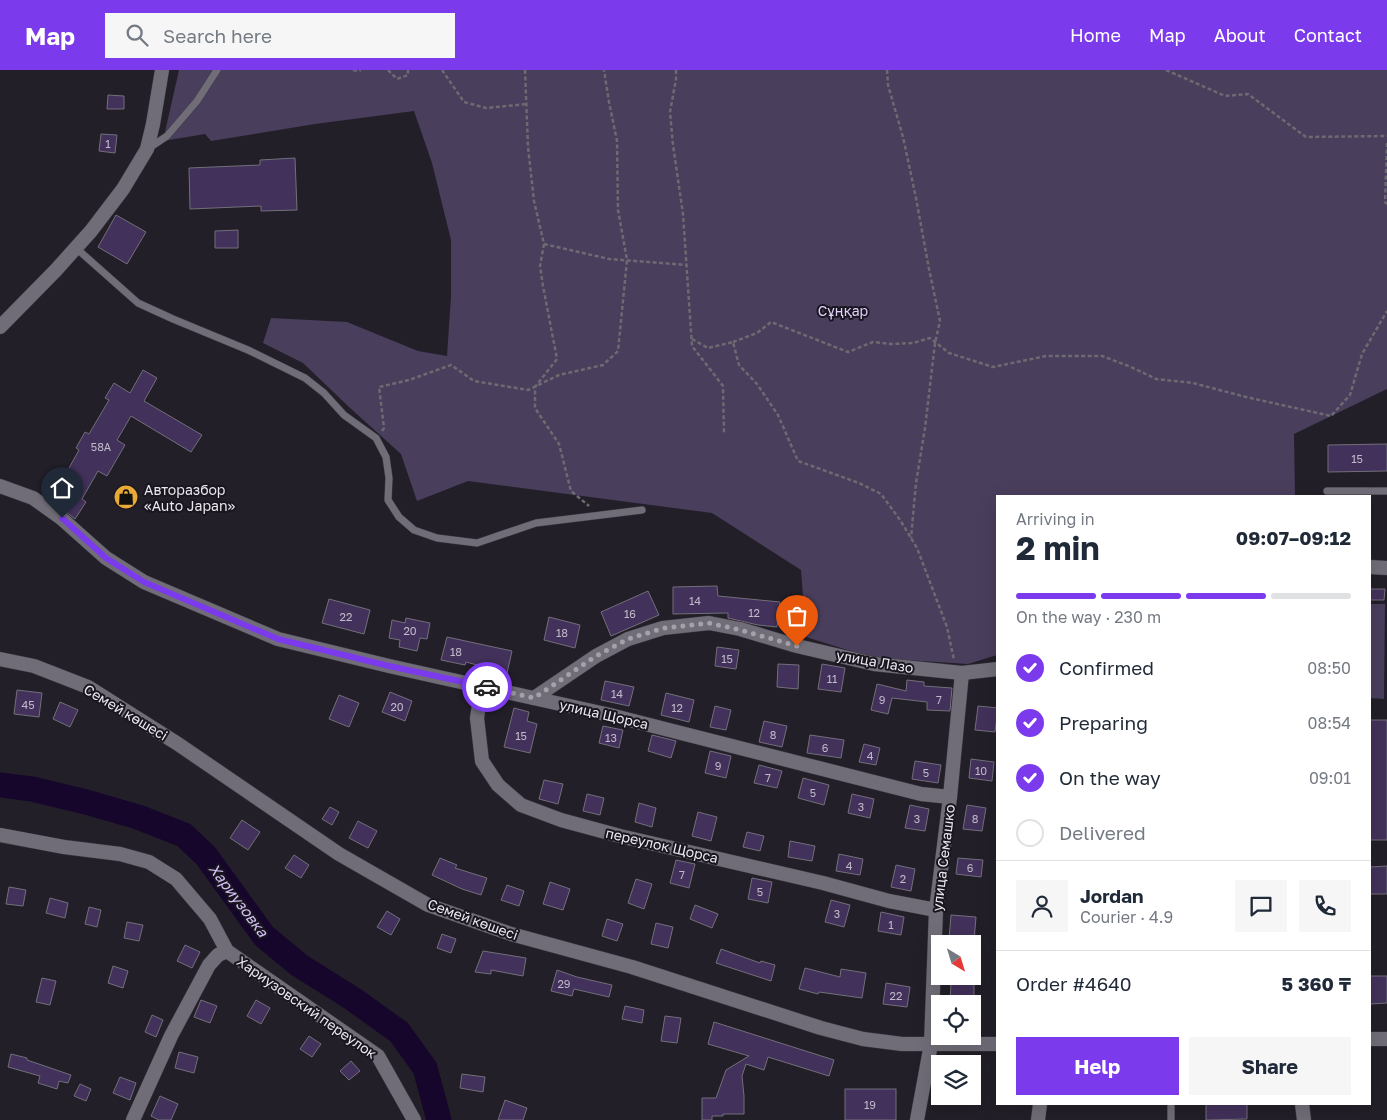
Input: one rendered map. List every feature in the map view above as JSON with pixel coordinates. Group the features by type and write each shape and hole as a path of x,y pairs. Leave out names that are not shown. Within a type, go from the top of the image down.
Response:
{"street":[{"path":"0,327 76,248 123,189 147,149 162,70"},
{"name":"улица Щорса","path":"0,486 33,498 62,518 106,558 144,582 278,639 389,666 610,714 921,794 950,797"},
{"path":"1371,568 1387,568"},
{"name":"улица Лазо","path":"534,698 588,662 628,639 664,628 709,623 874,664 959,672 996,669"},
{"name":"Семей көшесі","path":"0,659 34,666 88,687 178,744 338,854 428,905 511,934 632,967 821,1028 863,1039 902,1044 931,1044"},
{"name":"улица Семашко","path":"933,995 936,910 950,797 959,672"},
{"name":"переулок Щорса","path":"482,686 477,718 482,760 498,785 522,805 561,820 620,836 823,883 889,901 936,910"},
{"name":"Хариузовский переулок","path":"0,835 64,847 120,854 149,862 176,879 210,919 227,951 378,1056 414,1120"},
{"path":"134,1120 171,1036 208,965 218,955 227,951"},
{"path":"1371,1038 1387,1038"},
{"name":"улица Семашко","path":"917,1120 931,1044"},
{"name":"Семей көшесі","path":"981,1044 996,1044"},
{"path":"1038,1120 1040,1105"},
{"path":"1302,1105 1304,1120"}],"lane":[{"path":"147,149 167,136 198,101 217,70"},
{"path":"76,248 138,303 248,350 305,378 324,393 344,415 376,438 386,457 389,478 388,500 399,517 414,530 437,538 477,543 536,523 642,510"},
{"path":"1327,491 1387,491"},
{"path":"1171,1105 1171,1120"}],"path":[{"path":"354,70 361,70"},
{"path":"388,70 397,79 408,75 408,70"},
{"path":"442,70 464,102 486,108 527,104"},
{"path":"525,70 528,147 534,201 544,244 540,266 557,359 535,387 536,408 558,444 571,491 600,516"},
{"path":"376,438 384,428 379,387 409,380 451,365 474,381 528,390 559,375 603,365 618,351 627,260 618,210 617,141 604,70"},
{"path":"676,70 670,112 683,214 692,346 723,386 724,433"},
{"path":"887,70 888,85 905,146 940,321 916,483 911,538"},
{"path":"1166,70 1225,96 1248,94 1306,137 1387,136"},
{"path":"1387,144 1385,202 1387,204"},
{"path":"544,244 609,259 687,265"},
{"path":"692,340 708,348 758,333 771,322 848,352 873,342 892,344 913,343 930,338 949,354 993,367 1046,356 1102,356 1131,366 1156,379 1193,383 1332,416 1350,395 1362,354 1387,311"},
{"path":"733,342 739,365 757,384 778,415 798,461 859,483 881,494 900,520 917,548 947,627 959,672"}],"green space":[{"name":"Сұңқар","path":"179,70 1387,70 1387,389 1294,434 1295,495 996,495 996,655 968,664 873,658 806,637 801,570 712,513 468,481 417,501 401,454 303,363 263,343 271,318 347,322 418,351 447,356 451,296 451,240 432,163 414,111 315,124 211,141 205,134 163,141"},
{"path":"1371,604 1385,604 1384,699 1371,698"}],"building":[{"path":"108,95 124,96 124,109 107,109"},
{"path":"101,134 117,135 115,153 99,151"},
{"path":"295,158 297,210 261,211 261,206 190,209 189,168 260,165 260,160"},
{"path":"116,215 146,232 127,264 98,247"},
{"path":"238,230 238,248 215,248 215,231"},
{"path":"143,370 157,378 144,401 202,435 191,452 131,416 117,440 125,445 107,476 98,471 82,499 86,502 75,519 47,497 55,483 59,486 79,450 76,448 85,432 89,434 109,400 105,398 114,383 130,393"},
{"path":"1387,444 1387,471 1328,472 1328,445"},
{"path":"717,586 718,596 780,602 777,627 728,618 728,613 673,614 673,587"},
{"path":"1371,589 1385,589 1384,600 1371,600"},
{"path":"648,591 659,615 611,636 601,612"},
{"path":"329,599 370,610 364,634 322,623"},
{"path":"549,617 580,625 575,648 544,640"},
{"path":"406,618 430,623 427,639 420,638 417,651 399,647 400,640 389,638 392,620 405,623"},
{"path":"447,637 512,651 507,673 466,662 465,665 441,660"},
{"path":"717,647 739,650 736,669 715,666"},
{"path":"778,664 799,665 798,689 777,687"},
{"path":"822,664 845,668 841,692 818,689"},
{"path":"907,680 924,682 924,686 952,688 950,711 927,710 927,702 892,698 888,714 871,710 877,684 906,691"},
{"path":"605,681 634,687 629,706 601,700"},
{"path":"17,690 42,693 39,717 14,714"},
{"path":"390,692 412,701 405,721 382,712"},
{"path":"666,693 694,700 689,722 661,715"},
{"path":"339,695 359,703 349,727 329,719"},
{"path":"60,702 78,710 70,727 53,719"},
{"path":"715,706 731,710 726,730 710,727"},
{"path":"978,706 996,708 995,732 975,730"},
{"path":"514,708 529,712 527,721 537,724 530,753 504,747"},
{"path":"1371,720 1387,720 1387,840 1371,840"},
{"path":"764,721 787,726 782,747 759,742"},
{"path":"603,726 623,730 619,748 599,743"},
{"path":"652,735 676,741 671,758 648,751"},
{"path":"810,735 844,740 841,758 807,753"},
{"path":"864,744 880,748 876,765 859,762"},
{"path":"710,751 731,756 726,778 705,773"},
{"path":"971,759 994,762 992,781 969,778"},
{"path":"915,761 941,765 938,783 912,779"},
{"path":"759,765 782,771 777,788 754,783"},
{"path":"803,778 829,785 824,805 798,798"},
{"path":"544,780 563,784 558,804 539,799"},
{"path":"587,794 604,798 600,815 583,811"},
{"path":"852,794 874,799 870,818 848,813"},
{"path":"639,803 656,808 652,827 635,822"},
{"path":"910,805 929,809 925,831 905,828"},
{"path":"967,805 986,808 982,831 963,829"},
{"path":"330,807 339,812 332,825 322,819"},
{"path":"698,812 717,817 711,841 692,836"},
{"path":"242,820 260,832 248,850 230,838"},
{"path":"358,821 377,831 368,848 349,838"},
{"path":"747,832 764,836 760,851 743,847"},
{"path":"790,841 815,846 812,861 788,857"},
{"path":"839,854 863,859 860,875 836,871"},
{"path":"294,855 309,865 301,878 285,868"},
{"path":"440,858 457,865 455,868 487,878 481,895 462,889 432,875"},
{"path":"958,858 983,860 981,877 956,874"},
{"path":"676,860 695,864 689,888 670,883"},
{"path":"896,865 915,869 911,891 891,887"},
{"path":"1387,866 1387,894 1371,894 1371,867"},
{"path":"752,878 772,882 768,903 748,899"},
{"path":"636,879 652,884 644,909 628,903"},
{"path":"550,882 570,889 563,910 543,904"},
{"path":"507,885 524,891 519,906 501,900"},
{"path":"9,887 26,890 23,906 6,904"},
{"path":"50,898 68,903 65,918 46,913"},
{"path":"831,900 850,905 844,927 825,922"},
{"path":"695,905 718,914 712,928 690,919"},
{"path":"89,907 101,910 97,927 85,924"},
{"path":"387,911 400,919 391,935 377,927"},
{"path":"881,912 904,917 901,935 878,931"},
{"path":"951,915 976,917 974,935 949,935"},
{"path":"607,919 623,924 617,941 602,936"},
{"path":"127,922 143,925 139,941 124,938"},
{"path":"656,923 673,927 668,948 651,944"},
{"path":"442,934 456,939 451,953 437,948"},
{"path":"185,945 200,952 192,968 177,961"},
{"path":"721,949 760,963 761,961 775,965 771,981 716,963"},
{"path":"483,951 526,958 523,976 491,970 491,974 475,972"},
{"path":"113,966 128,971 123,988 108,983"},
{"path":"805,968 840,977 841,969 866,973 862,998 819,992 818,994 799,989"},
{"path":"557,970 612,985 609,997 574,989 572,996 551,991"},
{"path":"1371,976 1387,976 1387,1003 1371,1004"},
{"path":"42,978 56,981 50,1005 36,1002"},
{"path":"886,983 910,987 907,1007 883,1004"},
{"path":"951,985 974,985 974,995 950,995"},
{"path":"201,1000 217,1006 210,1023 194,1017"},
{"path":"256,1000 270,1008 261,1024 247,1016"},
{"path":"625,1006 644,1010 642,1023 622,1019"},
{"path":"152,1015 163,1020 156,1037 145,1032"},
{"path":"665,1016 681,1018 677,1043 661,1041"},
{"path":"714,1022 834,1060 829,1076 768,1057 764,1070 746,1064 742,1076 744,1114 723,1114 723,1116 712,1116 712,1120 702,1120 702,1098 716,1098 726,1070 749,1056 708,1044"},
{"path":"309,1036 321,1044 312,1057 300,1049"},
{"path":"179,1052 198,1057 194,1073 175,1068"},
{"path":"11,1054 27,1058 27,1060 71,1075 68,1083 59,1081 57,1089 38,1083 40,1076 8,1067"},
{"path":"351,1061 360,1071 349,1080 340,1071"},
{"path":"462,1074 485,1077 483,1092 460,1088"},
{"path":"120,1077 136,1083 130,1100 113,1093"},
{"path":"80,1084 91,1089 86,1101 74,1096"},
{"path":"845,1089 896,1089 896,1120 845,1120"},
{"path":"160,1096 178,1104 171,1120 159,1120 151,1116"},
{"path":"505,1100 527,1108 523,1120 498,1120"},
{"path":"1206,1105 1247,1105 1247,1119 1206,1120"}],"waterway":[{"name":"Хариузовка","path":"0,785 32,789 86,802 138,817 184,835 206,856 264,936 299,965 353,999 399,1032 425,1068 439,1120"}],"way so far":[{"path":"487,687 534,698 596,656 628,639 664,628 709,623 797,646"}],"place":[{"name":"Авторазбор «Auto Japan»","path":"126,497"}],"route":[{"path":"62,518 106,558 144,582 278,639 487,687"}]}
